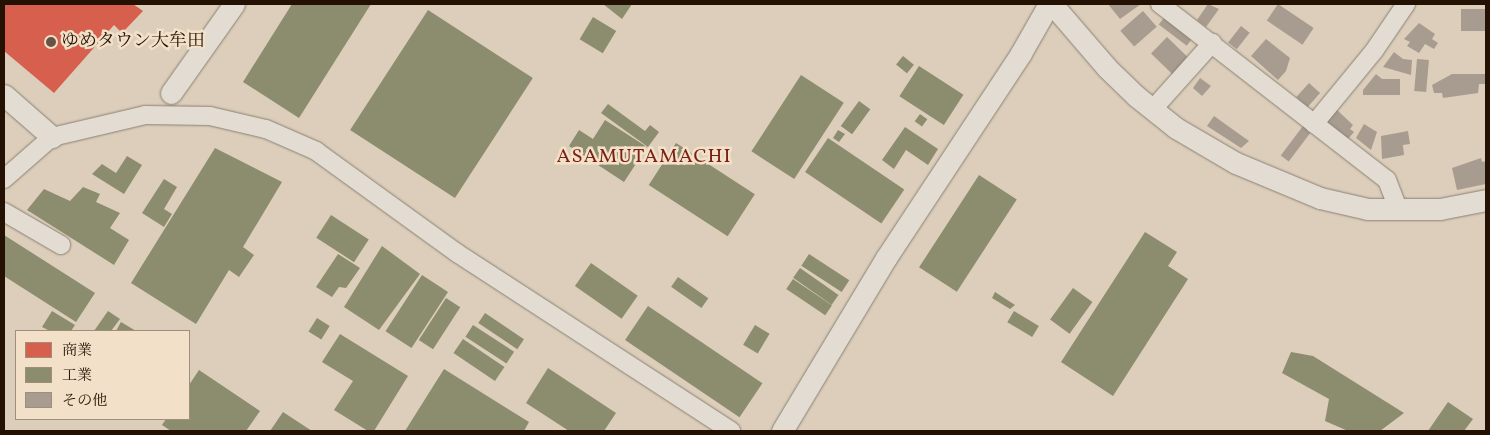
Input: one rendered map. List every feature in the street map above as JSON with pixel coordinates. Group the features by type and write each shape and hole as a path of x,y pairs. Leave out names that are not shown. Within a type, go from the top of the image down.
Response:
{"street":[{"path":"145,115 171,93 234,4"},
{"path":"782,431 886,258 1021,53 1050,4 1107,68 1153,109 1176,128 1236,163 1320,198 1368,209 1399,211 1440,209 1486,200"},
{"path":"1160,4 1387,180 1399,211"},
{"path":"1314,124 1374,51 1406,4"},
{"path":"1153,109 1212,43"},
{"path":"4,95 52,137"},
{"path":"4,179 52,137 145,115 210,116 266,129 316,150 457,253 731,431"},
{"path":"4,212 62,245"}],"building: 商業":[{"name":"ゆめタウン大牟田","path":"4,4 133,4 143,11 122,33 114,25 54,93 4,51"}],"building: 工業":[{"path":"292,4 371,4 299,118 243,82"},
{"path":"603,4 632,4 622,19"},
{"path":"428,10 533,78 455,198 350,130"},
{"path":"593,17 616,31 603,53 580,39"},
{"path":"903,56 914,65 907,73 896,65"},
{"path":"919,66 963,95 944,125 899,96"},
{"path":"801,75 844,103 794,179 751,151"},
{"path":"859,101 870,109 852,134 841,126"},
{"path":"608,104 645,131 650,125 659,132 648,147 601,113"},
{"path":"920,114 927,119 922,127 915,121"},
{"path":"605,120 647,147 624,182 569,146 579,130 593,139"},
{"path":"905,127 938,149 928,165 906,150 894,169 882,160"},
{"path":"838,130 845,134 839,142 833,138"},
{"path":"828,138 904,189 881,223 805,172"},
{"path":"676,143 755,194 728,236 649,185"},
{"path":"215,148 282,182 243,247 254,255 239,277 229,270 196,324 131,283"},
{"path":"127,156 142,165 124,194 92,174 102,164 116,173"},
{"path":"979,175 1017,200 957,292 919,267"},
{"path":"164,179 177,187 164,209 172,214 164,227 142,213"},
{"path":"83,187 100,194 96,202 120,213 110,228 129,240 114,265 27,210 44,189 70,201"},
{"path":"331,215 369,240 354,262 316,238"},
{"path":"1145,232 1177,252 1168,266 1188,279 1113,396 1061,362"},
{"path":"4,235 95,293 76,322 4,276"},
{"path":"382,246 420,274 379,330 344,307"},
{"path":"338,254 360,268 346,288 339,287 332,297 316,287"},
{"path":"809,254 849,280 842,292 801,266"},
{"path":"591,263 638,296 622,319 575,286"},
{"path":"800,268 839,295 832,305 793,278"},
{"path":"422,275 448,292 412,348 386,331"},
{"path":"678,277 708,298 701,308 671,287"},
{"path":"793,279 832,305 825,315 786,289"},
{"path":"1073,288 1092,302 1069,334 1050,320"},
{"path":"995,292 1015,305 1010,309 992,298"},
{"path":"446,298 460,307 433,349 419,340"},
{"path":"648,306 762,383 739,417 625,340"},
{"path":"52,311 75,325 72,330 48,330 42,327"},
{"path":"108,311 120,319 112,330 95,330"},
{"path":"1014,311 1039,326 1032,337 1007,322"},
{"path":"485,313 524,339 517,349 478,323"},
{"path":"317,318 330,326 321,340 309,332"},
{"path":"121,322 134,330 117,330"},
{"path":"473,325 514,352 506,363 465,337"},
{"path":"755,325 770,334 758,353 743,345"},
{"path":"340,334 408,376 374,431 368,431 334,410 353,381 322,362"},
{"path":"463,339 504,367 495,381 453,353"},
{"path":"1291,352 1313,356 1404,413 1380,431 1348,431 1325,421 1329,399 1282,373"},
{"path":"548,368 616,413 604,431 569,431 526,403"},
{"path":"444,369 529,422 524,431 405,431"},
{"path":"199,370 260,411 246,431 171,431 162,425 165,420 190,420 190,384"},
{"path":"1448,402 1473,419 1464,431 1428,431"},
{"path":"283,412 312,431 270,431"}],"building: その他":[{"path":"1108,4 1141,4 1120,19"},
{"path":"1208,4 1219,9 1206,27 1197,20"},
{"path":"1278,4 1314,28 1302,45 1267,21"},
{"path":"1461,9 1486,9 1486,31 1461,31"},
{"path":"1143,11 1157,27 1134,47 1120,31"},
{"path":"1166,15 1194,36 1187,46 1159,25"},
{"path":"1419,23 1435,34 1432,39 1438,43 1434,49 1425,44 1419,53 1407,46 1410,42 1404,39"},
{"path":"1241,26 1250,33 1237,49 1228,43"},
{"path":"1167,37 1191,60 1175,76 1151,54"},
{"path":"1266,39 1290,58 1286,71 1278,80 1251,56"},
{"path":"1394,52 1403,59 1412,60 1411,75 1383,67"},
{"path":"1417,59 1429,60 1426,92 1414,91"},
{"path":"1376,74 1382,79 1400,79 1400,95 1363,95 1363,90"},
{"path":"1452,74 1486,74 1486,84 1479,84 1478,93 1443,98 1442,93 1434,93 1432,85"},
{"path":"1200,78 1211,86 1202,96 1193,88"},
{"path":"1309,83 1320,93 1307,107 1296,97"},
{"path":"1336,109 1353,125 1350,129 1354,132 1348,139 1326,121"},
{"path":"1214,116 1249,141 1241,148 1207,126"},
{"path":"1364,124 1377,132 1371,150 1356,138"},
{"path":"1303,126 1311,132 1289,162 1281,156"},
{"path":"1408,131 1410,144 1403,145 1404,155 1382,159 1381,136"},
{"path":"1481,158 1482,162 1486,161 1486,184 1457,190 1452,168"}],"place":[{"name":"ゆめタウン大牟田","path":"51,42"}],"district":[{"name":"ASAMUTAMACHI","path":"644,157"}]}
